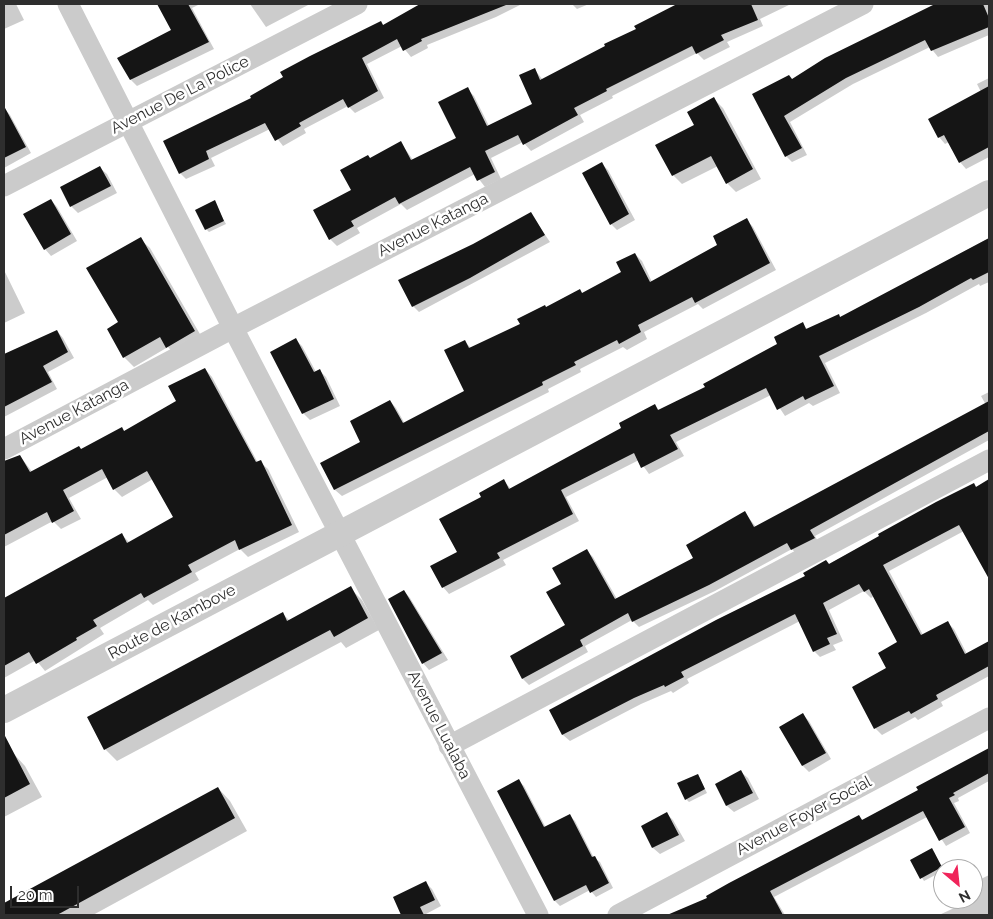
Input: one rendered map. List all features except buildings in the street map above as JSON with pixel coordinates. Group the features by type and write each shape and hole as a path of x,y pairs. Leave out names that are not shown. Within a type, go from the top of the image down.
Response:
{"street":[{"name":"Avenue Lualaba","path":"68,4 233,328 538,915"},
{"name":"Avenue De La Police","path":"4,186 357,4"},
{"name":"Avenue Katanga","path":"4,449 233,328 863,4"},
{"name":"Route de Kambove","path":"4,710 989,193"},
{"path":"450,746 989,460"},
{"name":"Avenue Foyer Social","path":"618,915 989,718"}]}
